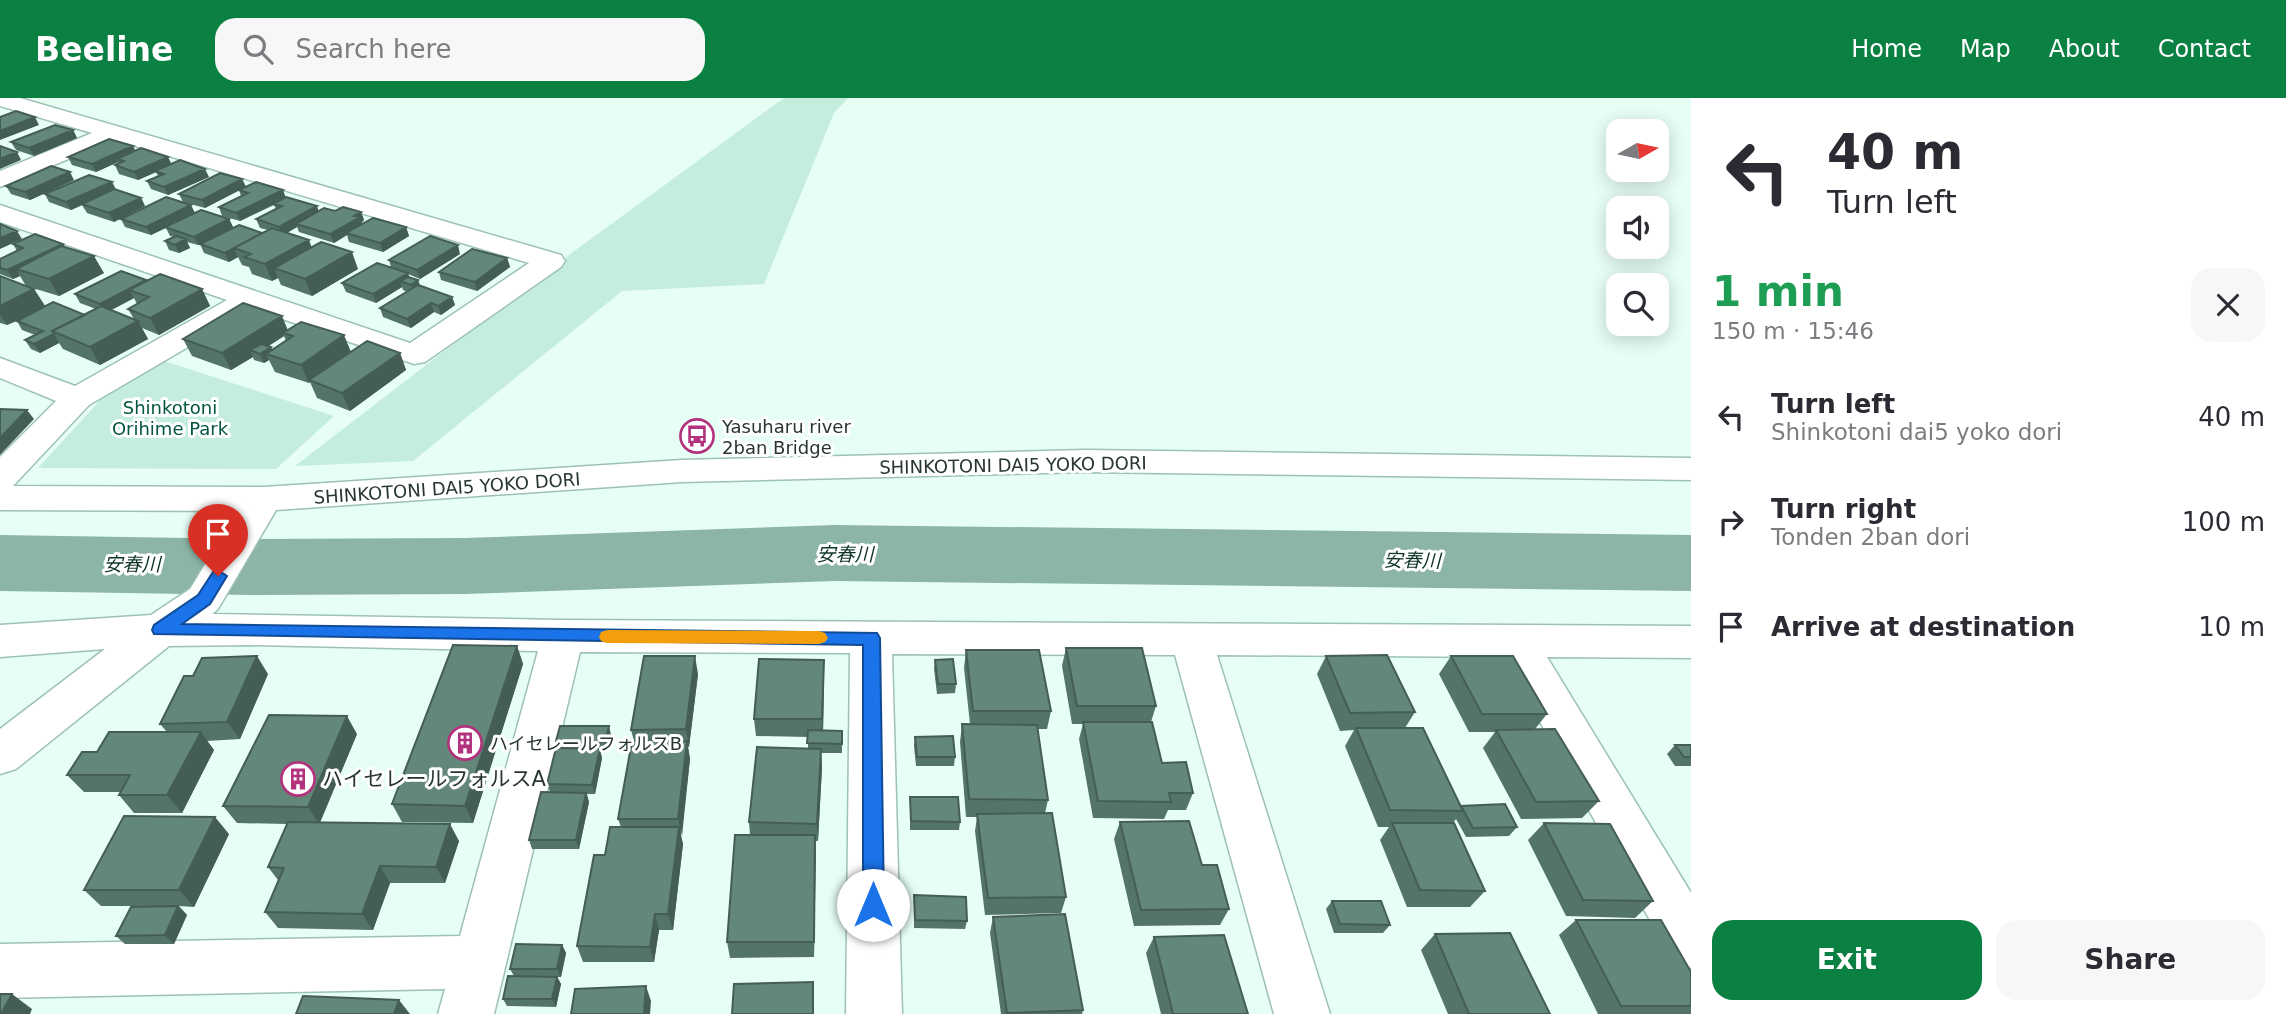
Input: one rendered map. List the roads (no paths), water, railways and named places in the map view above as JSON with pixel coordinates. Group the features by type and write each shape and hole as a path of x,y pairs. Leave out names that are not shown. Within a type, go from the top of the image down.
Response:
{"street":[{"path":"0,213 414,355 551,261 9,102"},
{"path":"0,180 113,133"},
{"path":"0,478 77,398 250,299"},
{"path":"0,367 77,398"},
{"name":"SHINKOTONI DAI5 YOKO DORI","path":"0,498 255,514 682,471 1085,461 1691,469"},
{"path":"0,755 160,630 204,599 255,514"},
{"path":"0,641 160,630 250,629 563,636 1691,642"},
{"path":"467,1014 563,636"},
{"path":"871,638 874,1014"},
{"path":"1191,639 1302,1014"},
{"path":"1516,641 1691,942"},
{"path":"0,971 480,962"}],"waterway":[{"name":"安春川","path":"0,563 251,567 465,566 835,553 1691,563"}],"place":[{"name":"Yasuharu river 2ban Bridge","path":"697,436"},
{"name":"ハイセレールフォルスB","path":"465,743"},
{"name":"ハイセレールフォルスA","path":"298,779"}],"park label":[{"name":"Shinkotoni Orihime Park","path":"170,417"}]}
